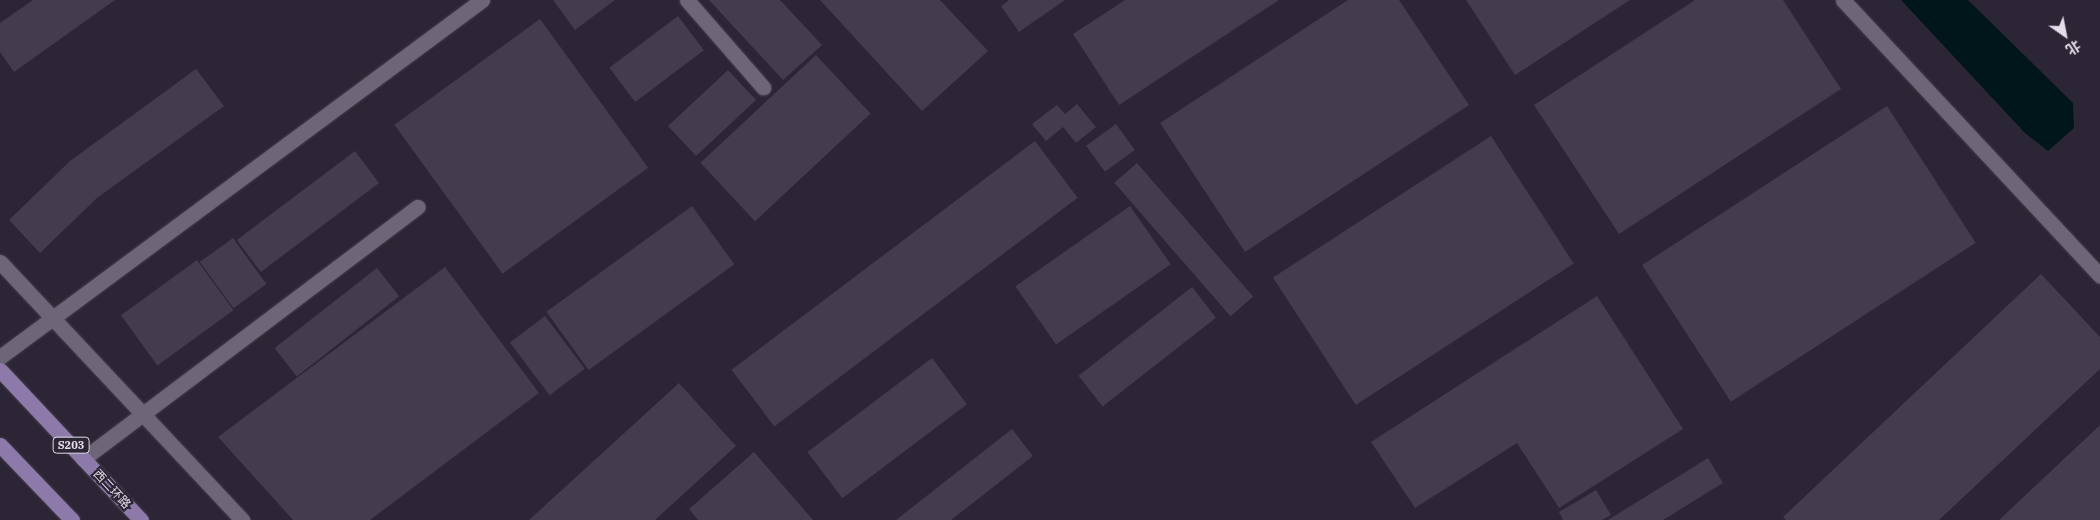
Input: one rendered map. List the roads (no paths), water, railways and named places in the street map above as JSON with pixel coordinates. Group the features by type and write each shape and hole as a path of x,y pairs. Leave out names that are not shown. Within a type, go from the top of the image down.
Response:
{"main road":[{"name":"西二环路","path":"0,370 142,520"},
{"path":"0,445 72,520"}],"street":[{"path":"0,357 482,0"},
{"path":"686,0 763,87"},
{"path":"1843,0 2100,276"},
{"path":"84,459 140,413 418,207"},
{"path":"0,262 242,520"}],"water":[{"path":"1901,0 1968,0 2073,103 2074,128 2048,151 2025,133"}]}
